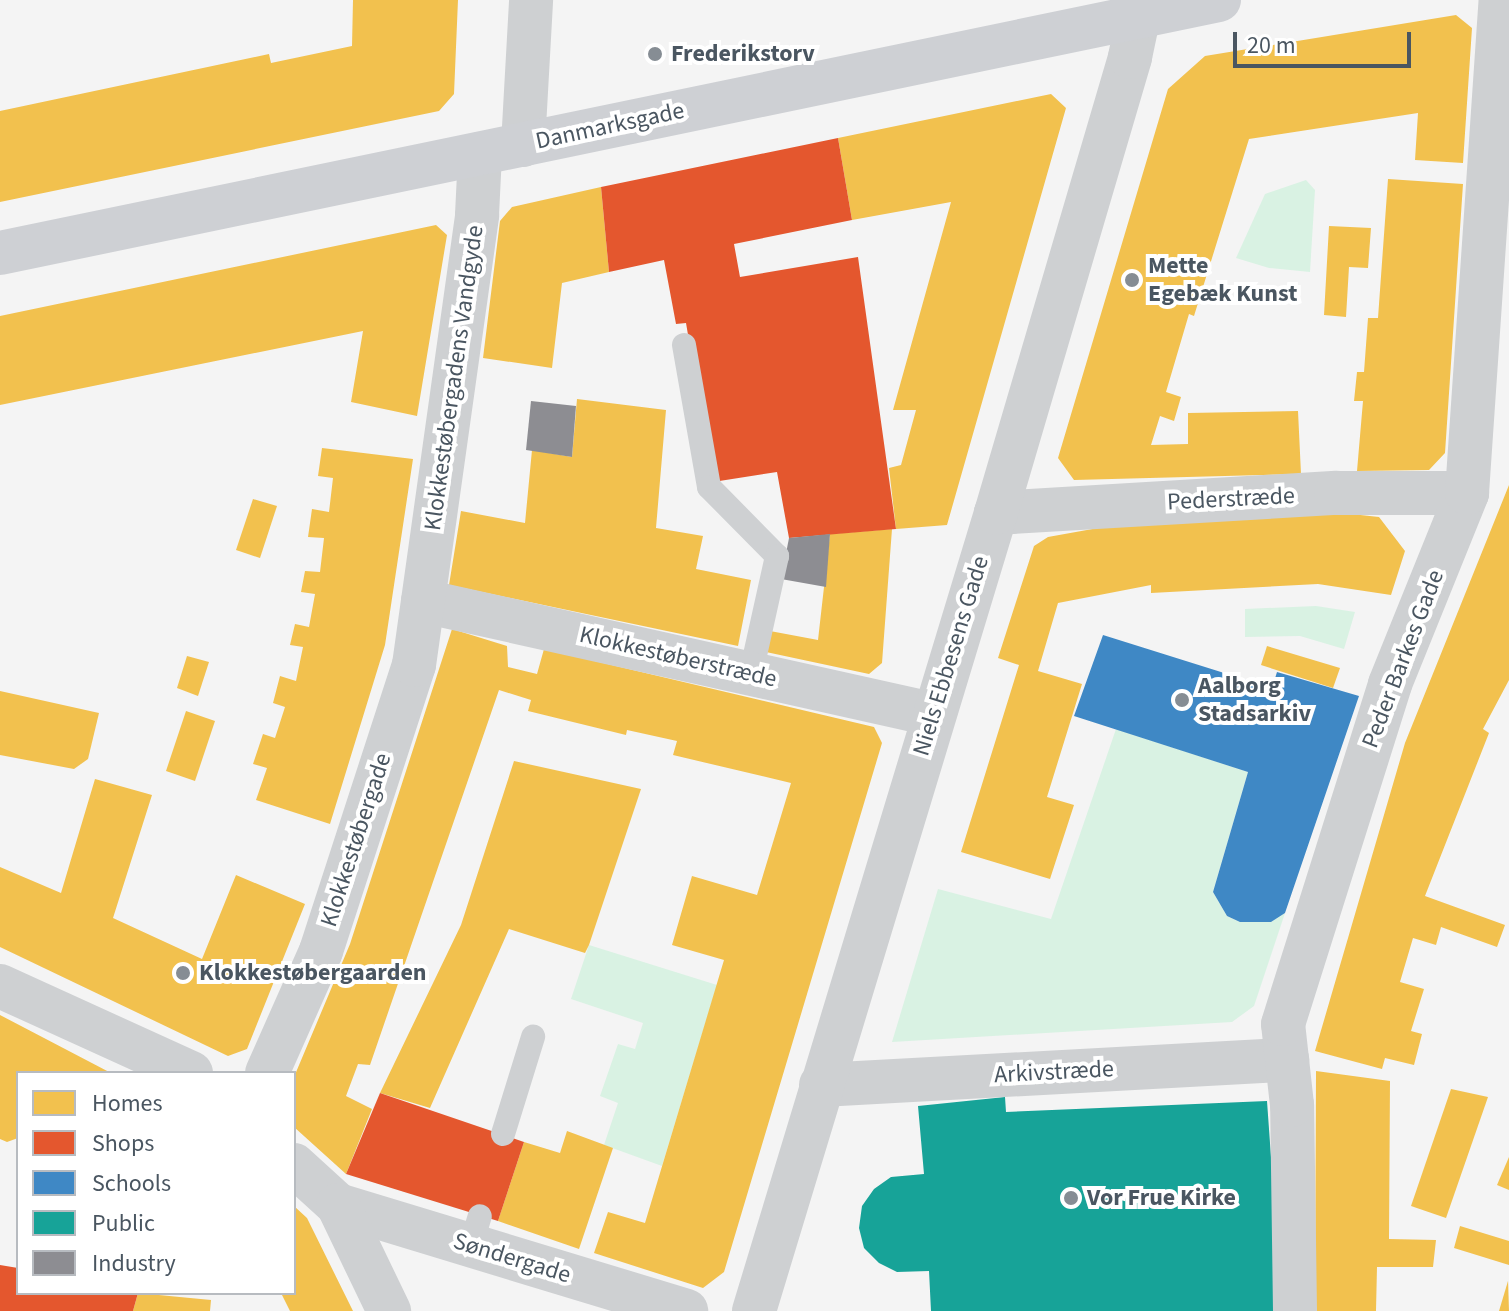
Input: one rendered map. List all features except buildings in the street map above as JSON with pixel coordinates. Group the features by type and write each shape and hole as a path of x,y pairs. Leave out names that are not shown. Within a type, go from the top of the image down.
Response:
{"street":[{"path":"523,145 531,0"},
{"name":"Danmarksgade","path":"0,253 523,145 1142,6 1219,0"},
{"name":"Peder Barkes Gade","path":"1295,1311 1287,1060 1283,1024 1390,684 1467,493 1501,0"},
{"name":"Niels Ebbesens Gade","path":"754,1311 932,714 996,513 1142,6"},
{"name":"Klokkestøbergadens Vandgyde","path":"423,601 477,215 480,154"},
{"name":"Pederstræde","path":"996,513 1336,493 1467,493"},
{"name":"Klokkestøberstræde","path":"423,601 932,714"},
{"name":"Klokkestøbergade","path":"268,1071 321,951 414,665 423,601"},
{"path":"0,986 187,1071"},
{"name":"Arkivstræde","path":"821,1085 1287,1060"},
{"name":"Søndergade","path":"296,1167 338,1205 389,1311"},
{"name":"Søndergade","path":"338,1205 476,1230 686,1311"}],"lane":[{"path":"684,345 709,487 777,556 751,673"},
{"path":"503,1134 533,1037"}],"green space":[{"path":"1306,180 1315,190 1310,272 1269,268 1236,258 1265,194"},
{"path":"1316,606 1355,612 1344,649 1300,636 1245,637 1245,609"},
{"path":"1116,729 1248,772 1213,892 1227,916 1240,922 1271,922 1285,913 1254,1006 1232,1022 892,1042 938,889 1051,919"},
{"path":"589,945 717,985 662,1166 604,1145 618,1103 600,1096 618,1044 635,1049 643,1023 571,999"}],"place":[{"name":"Frederikstorv","path":"655,54"},
{"name":"Mette Egebæk Kunst","path":"1132,280"},
{"name":"Aalborg Stadsarkiv","path":"1182,700"},
{"name":"Klokkestøbergaarden","path":"183,973"},
{"name":"Vor Frue Kirke","path":"1071,1198"}]}
